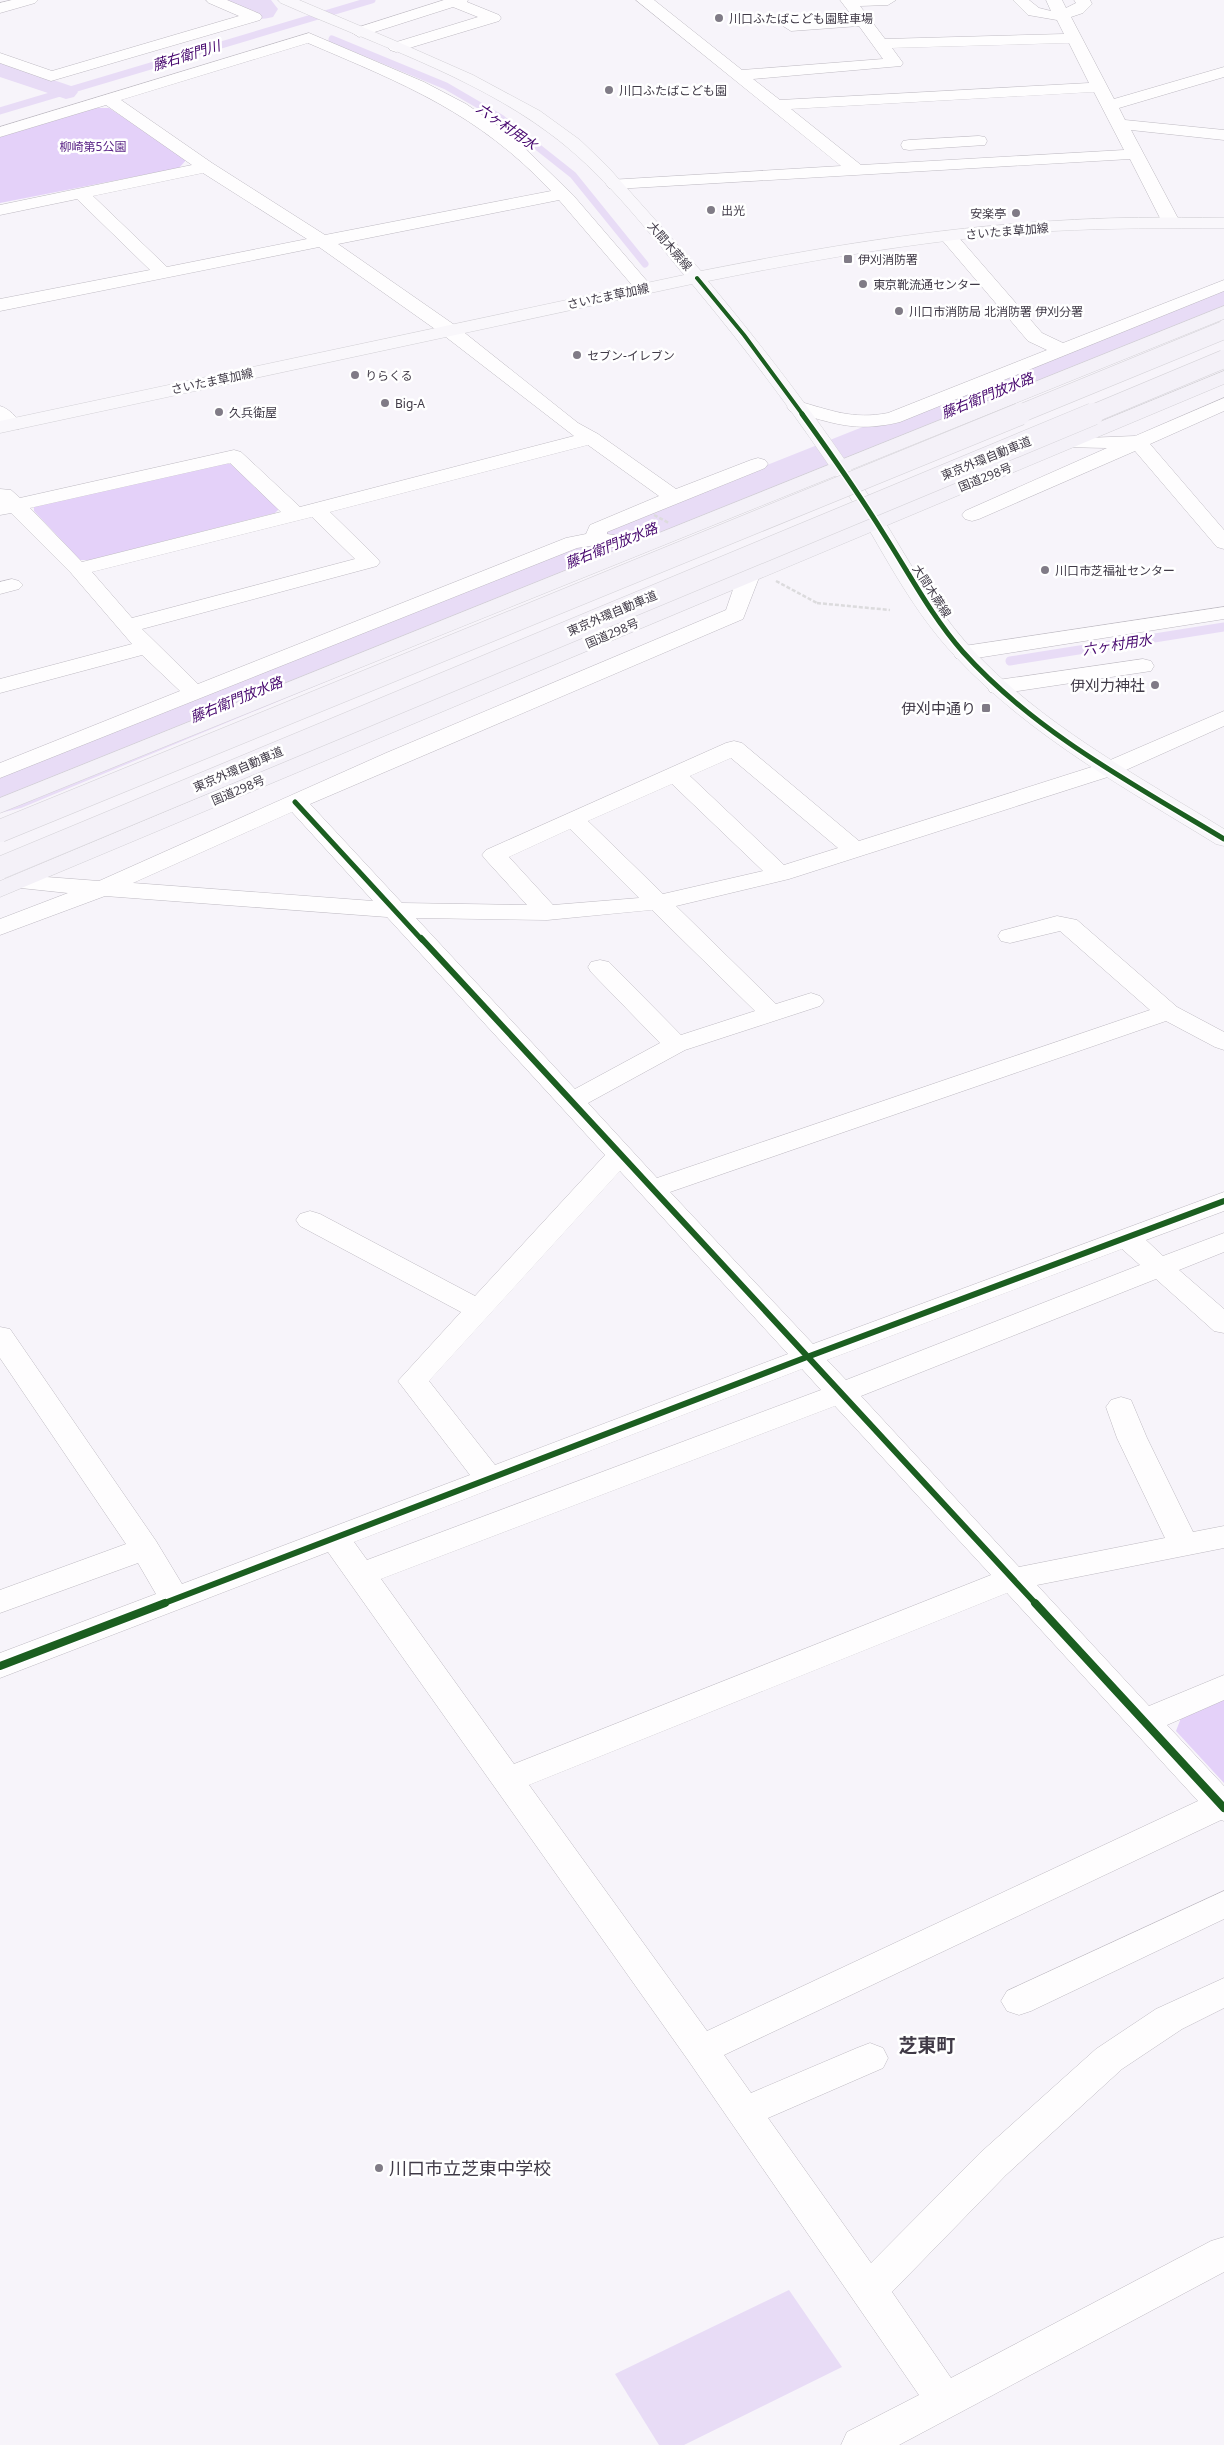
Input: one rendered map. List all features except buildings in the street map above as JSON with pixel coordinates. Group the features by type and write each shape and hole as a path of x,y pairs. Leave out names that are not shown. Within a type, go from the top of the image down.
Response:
{"highway":[{"path":"0,806 1224,312"},
{"name":"東京外環自動車道","path":"0,831 1224,330"},
{"name":"東京外環自動車道","path":"0,868 1224,359"},
{"name":"国道298号","path":"10,886 876,521 1224,377"}],"main road":[{"name":"大間木蕨線","path":"291,2 464,76 532,114 572,142 614,184 729,315 840,467 876,521 920,596 964,653 998,687 1059,735 1109,769 1224,839"},
{"name":"さいたま草加線","path":"4,422 644,288 831,253 948,236 1030,229 1171,222 1224,222"}],"street":[{"path":"0,8 30,0"},
{"path":"0,58 52,76 254,17 214,0"},
{"path":"644,0 856,169"},
{"path":"849,1 888,0"},
{"path":"1020,0 1026,8 1033,12 1063,16 1077,12 1084,4 1082,0"},
{"path":"1054,0 1171,222"},
{"path":"359,32 457,1 493,18 396,47"},
{"path":"849,1 903,76"},
{"path":"791,26 864,21"},
{"path":"0,132 309,38 416,84 480,120 538,168 644,288"},
{"path":"881,44 1075,38"},
{"path":"777,105 903,76 958,57"},
{"path":"1110,105 1224,72"},
{"path":"738,74 903,76 1100,87"},
{"path":"108,100 206,167 322,241 448,330 571,426 674,497"},
{"path":"1120,124 1224,135"},
{"path":"909,145 979,141"},
{"path":"945,143 958,163"},
{"path":"614,184 1135,154"},
{"path":"0,210 206,167"},
{"path":"80,193 164,273"},
{"path":"0,305 562,194"},
{"path":"948,236 1034,337 1063,350"},
{"path":"797,406 843,420 867,423 893,418 1224,285"},
{"path":"972,515 1224,404"},
{"path":"78,569 591,438"},
{"path":"1068,443 1138,442 1223,540"},
{"path":"7,507 234,456 295,514"},
{"path":"596,538 597,529 610,522 758,464"},
{"path":"0,490 7,507 78,569 146,647 195,694"},
{"path":"127,626 370,562 316,509"},
{"path":"0,771 572,542 596,538 645,545"},
{"path":"0,928 105,887 295,802 735,614 749,575"},
{"path":"964,653 1224,613"},
{"path":"0,686 146,647"},
{"path":"998,687 1142,666"},
{"path":"10,886 105,887 394,910 547,912 589,910 657,902 780,874 1109,769 1224,718"},
{"path":"547,912 494,854 734,748 855,850"},
{"path":"674,773 780,874"},
{"path":"295,802 1223,1807 701,2050"},
{"path":"573,819 772,1014"},
{"path":"1010,936 1056,923 1068,925 1168,1012 1224,1042"},
{"path":"600,967 676,1045"},
{"path":"571,1102 676,1045 811,1001"},
{"path":"651,1189 1168,1012"},
{"path":"490,1480 413,1381 620,1155"},
{"path":"0,1666 334,1537 490,1480 807,1357 1224,1201"},
{"path":"310,1220 478,1309"},
{"path":"1125,1237 1224,1324"},
{"path":"362,1574 840,1393 1224,1242"},
{"path":"0,1336 146,1548 175,1599"},
{"path":"1121,1407 1132,1438 1184,1545"},
{"path":"334,1537 701,2050 944,2399"},
{"path":"507,1780 1012,1579 1224,1537"},
{"path":"0,1602 146,1548"},
{"path":"1144,1722 1224,1687"},
{"path":"1019,2001 1224,1904"},
{"path":"868,2291 992,2164 1109,2059 1168,2019 1224,1992"},
{"path":"744,2112 870,2058"},
{"path":"861,2445 944,2399 1224,2253"}],"path":[{"path":"817,603 890,610"}],"green space":[{"name":"柳崎第5公園","path":"87,108 109,108 187,159 179,168 0,203 0,134"},
{"path":"224,463 232,464 279,509 275,513 90,560 80,560 34,511 34,507"},
{"path":"1224,1698 1224,1783 1176,1731 1181,1718"}],"shaded area":[{"path":"789,2290 842,2367 684,2445 659,2445 615,2374"}],"waterway":[{"name":"六ヶ村用水","path":"237,0 259,9"},
{"name":"藤右衛門川","path":"0,111 372,0"},
{"name":"六ヶ村用水","path":"332,39 446,86 501,118 573,175 645,264"},
{"path":"0,69 66,92"},
{"name":"藤右衛門放水路","path":"0,796 564,564 1224,300"},
{"name":"六ヶ村用水","path":"1010,661 1224,627"}],"cycle path":[{"path":"697,278 744,335 811,425 874,518 938,620 963,652 991,681 1053,732 1224,839"},
{"path":"295,802 1224,1808"},
{"path":"0,1666 807,1357 1224,1201"}],"place":[{"name":"川口ふたばこども園駐車場","path":"719,18"},
{"name":"川口ふたばこども園","path":"609,90"},
{"name":"出光","path":"711,210"},
{"name":"安楽亭","path":"1016,213"},
{"name":"伊刈消防署","path":"848,259"},
{"name":"東京靴流通センター","path":"863,284"},
{"name":"川口市消防局 北消防署 伊刈分署","path":"899,311"},
{"name":"セブン-イレブン","path":"577,355"},
{"name":"りらくる","path":"355,375"},
{"name":"Big-A","path":"385,403"},
{"name":"久兵衛屋","path":"219,412"},
{"name":"川口市芝福祉センター","path":"1045,570"},
{"name":"伊刈力神社","path":"1155,685"},
{"name":"伊刈中通り","path":"986,708"},
{"name":"川口市立芝東中学校","path":"379,2168"}],"district":[{"name":"芝東町","path":"927,2045"}]}
